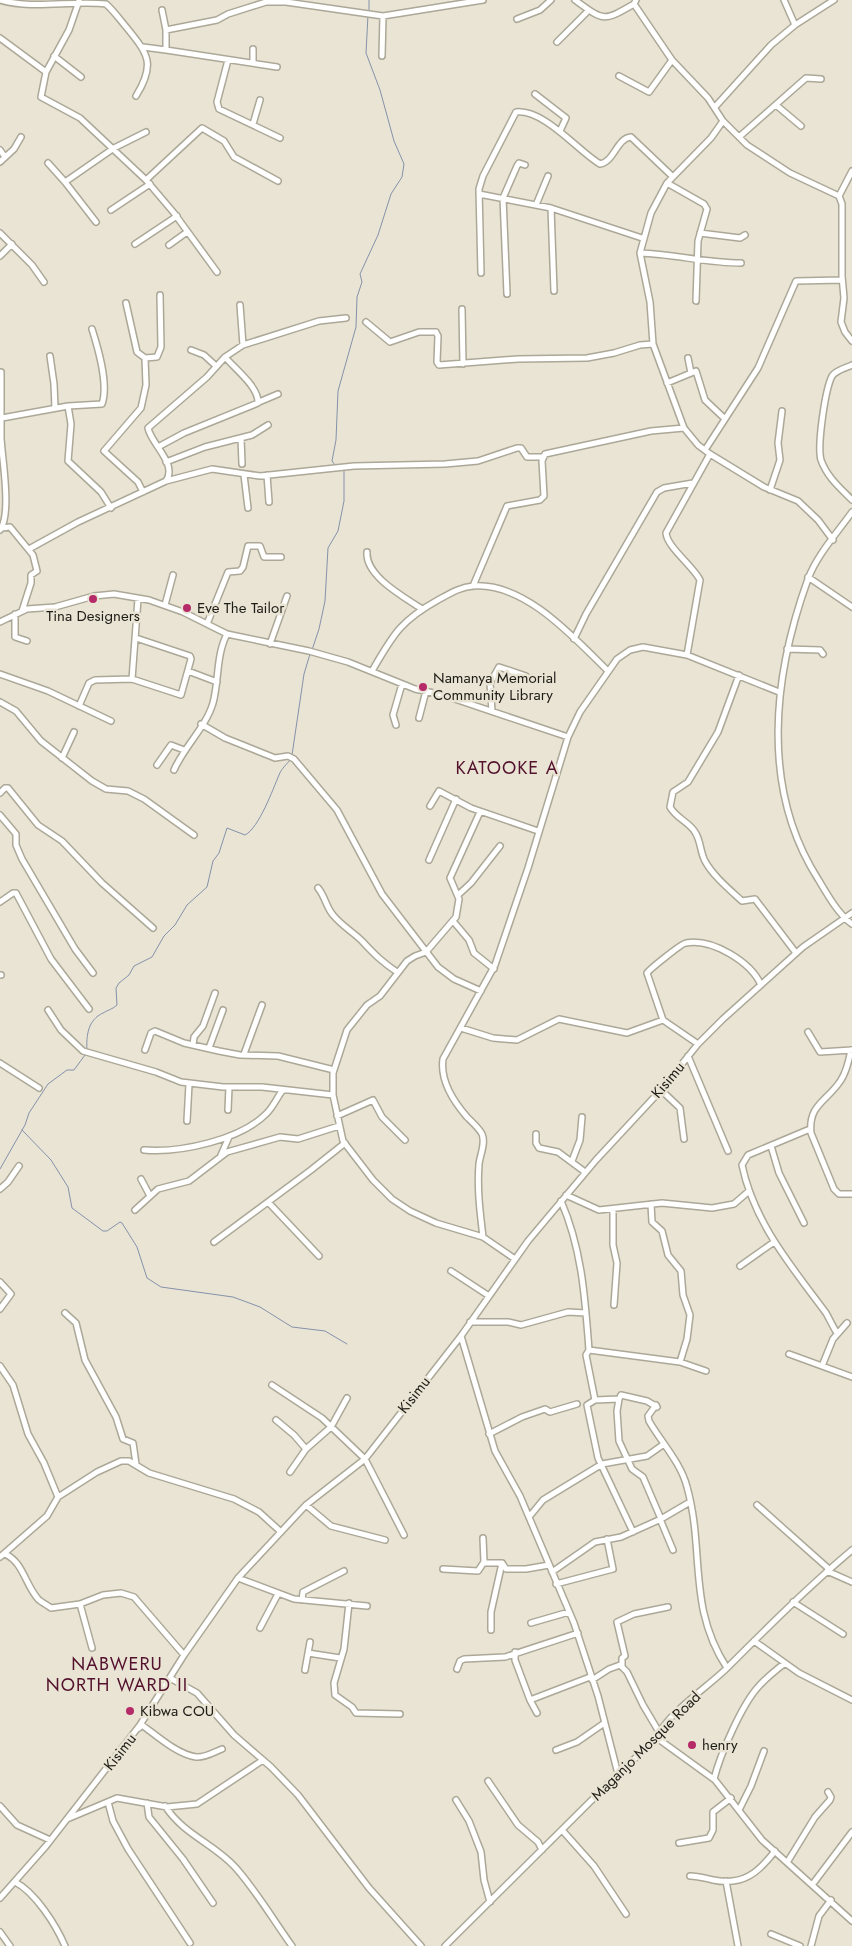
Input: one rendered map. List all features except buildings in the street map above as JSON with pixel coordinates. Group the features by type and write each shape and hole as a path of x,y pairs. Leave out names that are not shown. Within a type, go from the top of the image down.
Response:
{"street":[{"path":"0,0 16,4 64,0 105,2 143,47 147,72 143,85 136,96"},
{"path":"166,30 217,20 228,14 266,2 286,2 383,16 483,0"},
{"path":"517,19 540,10 551,0"},
{"path":"575,0 601,17 609,18 635,2 672,60 715,107 724,120 755,152 790,173 839,196 842,204 842,280 844,298 841,322 852,342"},
{"path":"784,0 795,25"},
{"path":"715,107 771,46 795,25 834,0"},
{"path":"80,1 69,30 46,72 41,97 80,118 114,148 148,182 177,216 217,272"},
{"path":"162,10 166,30 166,50"},
{"path":"557,42 589,10"},
{"path":"382,56 383,16"},
{"path":"0,38 46,72"},
{"path":"143,47 253,62 277,68"},
{"path":"253,49 253,62"},
{"path":"54,56 80,77"},
{"path":"228,60 218,106 222,111 280,138"},
{"path":"620,76 649,92 672,60"},
{"path":"740,137 806,78 821,79"},
{"path":"535,94 566,118 560,131"},
{"path":"253,124 260,100"},
{"path":"776,105 801,126"},
{"path":"481,274 480,181 516,112 536,117 560,131 602,164 625,138 630,137 672,176"},
{"path":"724,120 711,138 667,183 651,213 642,238 640,253 650,302 653,344 684,428 707,452 770,490 798,501 818,520 833,540"},
{"path":"110,210 148,182 204,128 224,140 234,157 278,181"},
{"path":"65,182 114,148 146,132"},
{"path":"0,162 21,137"},
{"path":"0,150 5,157"},
{"path":"48,163 96,222"},
{"path":"507,294 503,198 516,166 519,163 525,165"},
{"path":"839,196 852,171"},
{"path":"536,205 548,176"},
{"path":"667,183 706,206 707,211 700,233 696,261 696,301"},
{"path":"479,194 551,208 642,238"},
{"path":"551,208 554,291"},
{"path":"135,244 177,216"},
{"path":"169,245 187,232"},
{"path":"0,233 12,244 44,282"},
{"path":"700,233 740,238 745,235"},
{"path":"0,256 12,244"},
{"path":"640,253 669,254 696,261 741,263"},
{"path":"687,655 700,580 690,564 669,542 666,533 693,483 724,418 758,368 796,281 842,280"},
{"path":"126,303 136,352 145,358 157,357 160,354 160,295"},
{"path":"240,305 243,345"},
{"path":"462,309 463,364"},
{"path":"166,481 170,472 148,428 225,357 243,345 318,321 346,318"},
{"path":"366,322 390,342 420,332 436,332 438,336 438,364 604,356 634,346 653,344"},
{"path":"2,418 68,406 103,403 100,356 92,329"},
{"path":"191,350 204,355 216,366"},
{"path":"50,356 55,408"},
{"path":"225,357 242,373 259,402"},
{"path":"143,492 138,482 104,452 142,408 146,385 145,358"},
{"path":"688,358 691,373"},
{"path":"852,365 837,371 832,376 825,404 819,452 828,473 852,500"},
{"path":"1,372 2,469 6,493 1,529 10,527 29,549 36,561 37,571 31,575 31,584 22,611"},
{"path":"667,383 697,372 702,395 708,405 724,418"},
{"path":"158,448 184,432 278,394"},
{"path":"68,406 71,424 68,461 101,492 111,508"},
{"path":"770,490 780,460 778,443 782,411"},
{"path":"166,462 205,447 241,438 268,425"},
{"path":"29,549 78,522 166,481 212,469 244,475 267,476 343,468 470,462 517,448 521,448 527,457 542,457 552,451 651,431 684,428"},
{"path":"241,438 242,464"},
{"path":"473,586 507,506 540,500 544,496 542,457"},
{"path":"244,475 248,508"},
{"path":"267,476 269,502"},
{"path":"574,638 657,492 664,488 693,483"},
{"path":"852,512 819,558 808,578 787,649 779,692 778,746 793,832 814,874 844,919 852,924"},
{"path":"207,624 228,572 240,571 243,567 248,546 260,546 264,557 281,557"},
{"path":"367,552 366,558 385,585 422,609"},
{"path":"165,605 173,575"},
{"path":"808,578 852,607"},
{"path":"372,671 398,628 422,609 454,591 473,586 493,588 523,600 556,622 608,671"},
{"path":"0,622 22,611 55,607 94,596 114,594 138,598 165,605 227,634 312,652 372,671 402,684 492,711 568,737"},
{"path":"270,644 286,596"},
{"path":"132,679 138,598"},
{"path":"15,614 15,637 27,641"},
{"path":"174,770 213,702 223,643 227,634"},
{"path":"79,706 92,681 132,679 181,695 191,659 188,654 136,638"},
{"path":"483,1237 477,1189 479,1162 484,1140 482,1134 457,1104 444,1080 442,1068 449,1046 494,969 517,903 568,737 580,712 617,658 630,650 643,647 687,655 779,692"},
{"path":"787,649 820,650 823,654"},
{"path":"492,711 490,682 499,667 526,676"},
{"path":"188,671 217,682"},
{"path":"0,674 24,682 111,721"},
{"path":"739,675 718,732 688,782 673,792 670,807 675,815 694,830 701,843 702,854 710,867 742,901 755,899 796,953"},
{"path":"396,725 393,715 402,684"},
{"path":"419,718 426,691"},
{"path":"0,702 16,711 42,741 102,787 128,791 144,799 194,835"},
{"path":"202,724 225,738 275,758 288,756 294,759 337,810 382,894 426,952 445,973 481,991"},
{"path":"62,758 74,732"},
{"path":"157,765 171,745 184,750"},
{"path":"0,793 5,788 8,788 38,825 62,841 102,883 153,928"},
{"path":"430,806 437,792 456,799 480,812 538,831"},
{"path":"430,860 456,799"},
{"path":"480,812 450,878 458,895 459,906 453,921 426,952 411,958 397,972 378,997 367,1005 347,1030 334,1070 333,1095 339,1126 345,1142 373,1180 392,1199 410,1211 436,1223 483,1237 515,1259"},
{"path":"0,815 16,834 16,845 22,859 75,949 93,973"},
{"path":"458,895 472,883 500,846"},
{"path":"318,888 333,916 377,958 397,972"},
{"path":"0,902 16,893 51,958 89,1009"},
{"name":"Kisimu","path":"0,1898 50,1840 137,1730 184,1655 238,1578 306,1505 365,1459 461,1336 515,1259 585,1172 661,1090 698,1044 796,953 852,913"},
{"path":"453,921 469,940 474,953 494,969"},
{"path":"698,1044 663,1020 647,973 685,943 697,942 732,954 758,978 761,985"},
{"path":"193,1045 194,1037 202,1026 215,993"},
{"path":"244,1054 262,1005"},
{"path":"48,1010 61,1030 85,1052 190,1084 262,1087 282,1091 333,1095"},
{"path":"209,1048 223,1010"},
{"path":"461,1028 493,1038 517,1040 559,1019 627,1033 663,1020"},
{"path":"145,1050 153,1031 193,1045 244,1054 278,1056 334,1070"},
{"path":"808,1032 820,1052 851,1050 842,1079 814,1110 810,1129 834,1190 839,1194 852,1194"},
{"path":"688,1056 728,1151"},
{"path":"0,1063 39,1088"},
{"path":"187,1121 190,1084"},
{"path":"228,1110 229,1087"},
{"path":"661,1090 680,1108 684,1139"},
{"path":"144,1150 178,1150 229,1137 266,1114 282,1091"},
{"path":"337,1116 373,1100 382,1117 405,1140"},
{"path":"572,1161 580,1140 582,1118"},
{"path":"134,1210 158,1189 196,1177 226,1152 280,1137 298,1139 339,1126"},
{"path":"810,1129 748,1155 743,1160 742,1165 749,1191 774,1242 837,1333"},
{"path":"536,1134 536,1143 539,1148 558,1152 585,1172"},
{"path":"219,1158 229,1137"},
{"path":"214,1242 345,1142"},
{"path":"771,1146 779,1173 804,1223"},
{"path":"0,1189 8,1182 19,1166"},
{"path":"141,1179 150,1196"},
{"path":"566,1195 593,1210 613,1210 651,1204 676,1203 712,1208 734,1204 749,1191"},
{"path":"561,1201 577,1247 586,1313 589,1350 586,1355 595,1400"},
{"path":"268,1202 319,1256"},
{"path":"651,1204 652,1222 662,1231 668,1255 681,1271 683,1295 690,1315 687,1339 680,1362"},
{"path":"613,1210 613,1246 618,1262 614,1306"},
{"path":"740,1266 774,1242"},
{"path":"451,1271 489,1296"},
{"path":"0,1282 11,1296 0,1308"},
{"path":"470,1322 508,1322 521,1325 568,1312 586,1313"},
{"path":"65,1313 76,1323 85,1360 116,1417 123,1439 133,1442 136,1464"},
{"path":"822,1366 830,1344 837,1333 848,1323"},
{"path":"461,1336 473,1382 484,1410 495,1451 520,1496 578,1633 618,1774"},
{"path":"589,1350 680,1362 706,1371"},
{"path":"789,1354 852,1377"},
{"path":"0,1366 13,1385 28,1434 44,1463 58,1497"},
{"path":"272,1385 309,1408 365,1459 404,1535"},
{"path":"673,1550 643,1477 632,1468 626,1459 618,1435 617,1411 621,1395 632,1396 657,1406 648,1416 649,1421 684,1478 694,1527 701,1608 716,1652 727,1668"},
{"path":"290,1472 306,1449 331,1427 347,1398"},
{"path":"620,1400 595,1400 588,1402 587,1407 602,1464 633,1532"},
{"path":"489,1434 533,1412 545,1409 550,1412 577,1404"},
{"path":"276,1420 294,1435 306,1449"},
{"path":"529,1517 543,1500 602,1464 647,1456 664,1444"},
{"path":"2,1555 48,1516 58,1497 97,1472 121,1461 129,1461 149,1473 234,1499 259,1512 281,1532"},
{"path":"552,1572 593,1543 633,1532 690,1502"},
{"path":"757,1504 828,1570 852,1582"},
{"path":"306,1505 332,1526 385,1540"},
{"path":"443,1570 478,1571 484,1563 483,1538"},
{"path":"556,1584 613,1569 607,1539"},
{"name":"Maganjo Mosque Road","path":"445,1946 793,1602 852,1550"},
{"path":"2,1555 11,1556 22,1569 38,1600 51,1608 80,1604 104,1595 121,1594 134,1597 184,1655"},
{"path":"484,1563 502,1563"},
{"path":"502,1563 506,1568 518,1569 549,1566"},
{"path":"490,1630 491,1612 502,1563"},
{"path":"302,1600 303,1592 344,1570"},
{"path":"238,1578 278,1594 302,1600 367,1606"},
{"path":"260,1628 278,1594"},
{"path":"793,1602 844,1634"},
{"path":"349,1603 348,1628 334,1682 334,1692 339,1700 352,1707 356,1713 400,1714"},
{"path":"80,1604 92,1648"},
{"path":"622,1667 622,1658 625,1656 618,1622 634,1614 668,1607"},
{"path":"531,1623 569,1612"},
{"path":"456,1669 464,1659 505,1657 578,1633"},
{"path":"754,1641 815,1682 852,1700"},
{"path":"304,1670 310,1642"},
{"path":"516,1652 514,1660 537,1713"},
{"path":"308,1654 340,1658"},
{"path":"714,1779 718,1761 746,1702 759,1686 785,1663"},
{"path":"530,1700 591,1679 614,1666 622,1667 627,1672 643,1705 660,1732"},
{"path":"170,1678 197,1693 234,1735 263,1760 298,1795 369,1888 421,1946"},
{"path":"556,1750 577,1742 604,1724"},
{"path":"137,1730 142,1725 168,1744 195,1757 204,1756 222,1748"},
{"path":"657,1738 714,1779 731,1798 762,1840 788,1861 852,1921"},
{"path":"739,1810 751,1786 764,1751"},
{"path":"65,1821 71,1816 118,1798 165,1806 197,1804 263,1760"},
{"path":"488,1781 518,1825 538,1842 542,1850"},
{"path":"788,1861 815,1817 830,1800 828,1792"},
{"path":"679,1843 709,1838 712,1830 714,1810 731,1798"},
{"path":"456,1800 469,1820 481,1852 484,1880 490,1902"},
{"path":"108,1802 112,1821 128,1849 190,1943"},
{"path":"147,1803 149,1818 183,1859 213,1903"},
{"path":"0,1806 17,1825 50,1840"},
{"path":"165,1806 173,1819 190,1834 235,1867 292,1946"},
{"path":"562,1830 594,1866 626,1914"},
{"path":"812,1885 852,1832"},
{"path":"690,1876 726,1881 754,1875 775,1851"},
{"path":"726,1881 738,1946"},
{"path":"15,1882 37,1901 58,1930 65,1946"},
{"path":"812,1946 819,1916 831,1900"},
{"path":"0,1932 10,1946"},
{"path":"771,1934 800,1946"}],"waterway":[{"path":"369,0 369,11"},
{"path":"336,466 332,461 336,440 338,391 356,327 357,297 362,282 360,274 378,235 391,194 402,177 404,164 394,141 380,90 366,53 368,15"},
{"path":"312,650 325,601 328,548 338,531 344,501 344,470"},
{"path":"292,755 304,674 310,654"},
{"path":"87,1051 87,1039 91,1024 98,1016 117,1005 116,988 119,983 129,975 134,966 152,957 164,936 175,925 187,905 207,887 213,861 219,853 227,828 245,835 250,831 265,808 280,773 291,759"},
{"path":"0,1169 25,1125 29,1113 48,1084 67,1070 74,1070 85,1055"},
{"path":"22,1130 51,1160 68,1187 72,1208 103,1231 107,1231 120,1222 122,1223 137,1247 147,1278 161,1287 233,1297 260,1307 292,1327 325,1331 347,1344"}],"place":[{"name":"Tina Designers","path":"93,599"},
{"name":"Eve The Tailor","path":"187,608"},
{"name":"Namanya Memorial Community Library","path":"423,687"},
{"name":"Kibwa COU","path":"130,1711"},
{"name":"henry","path":"692,1745"}],"district":[{"name":"KATOOKE A","path":"507,768"},
{"name":"NABWERU NORTH WARD II","path":"117,1674"}]}
